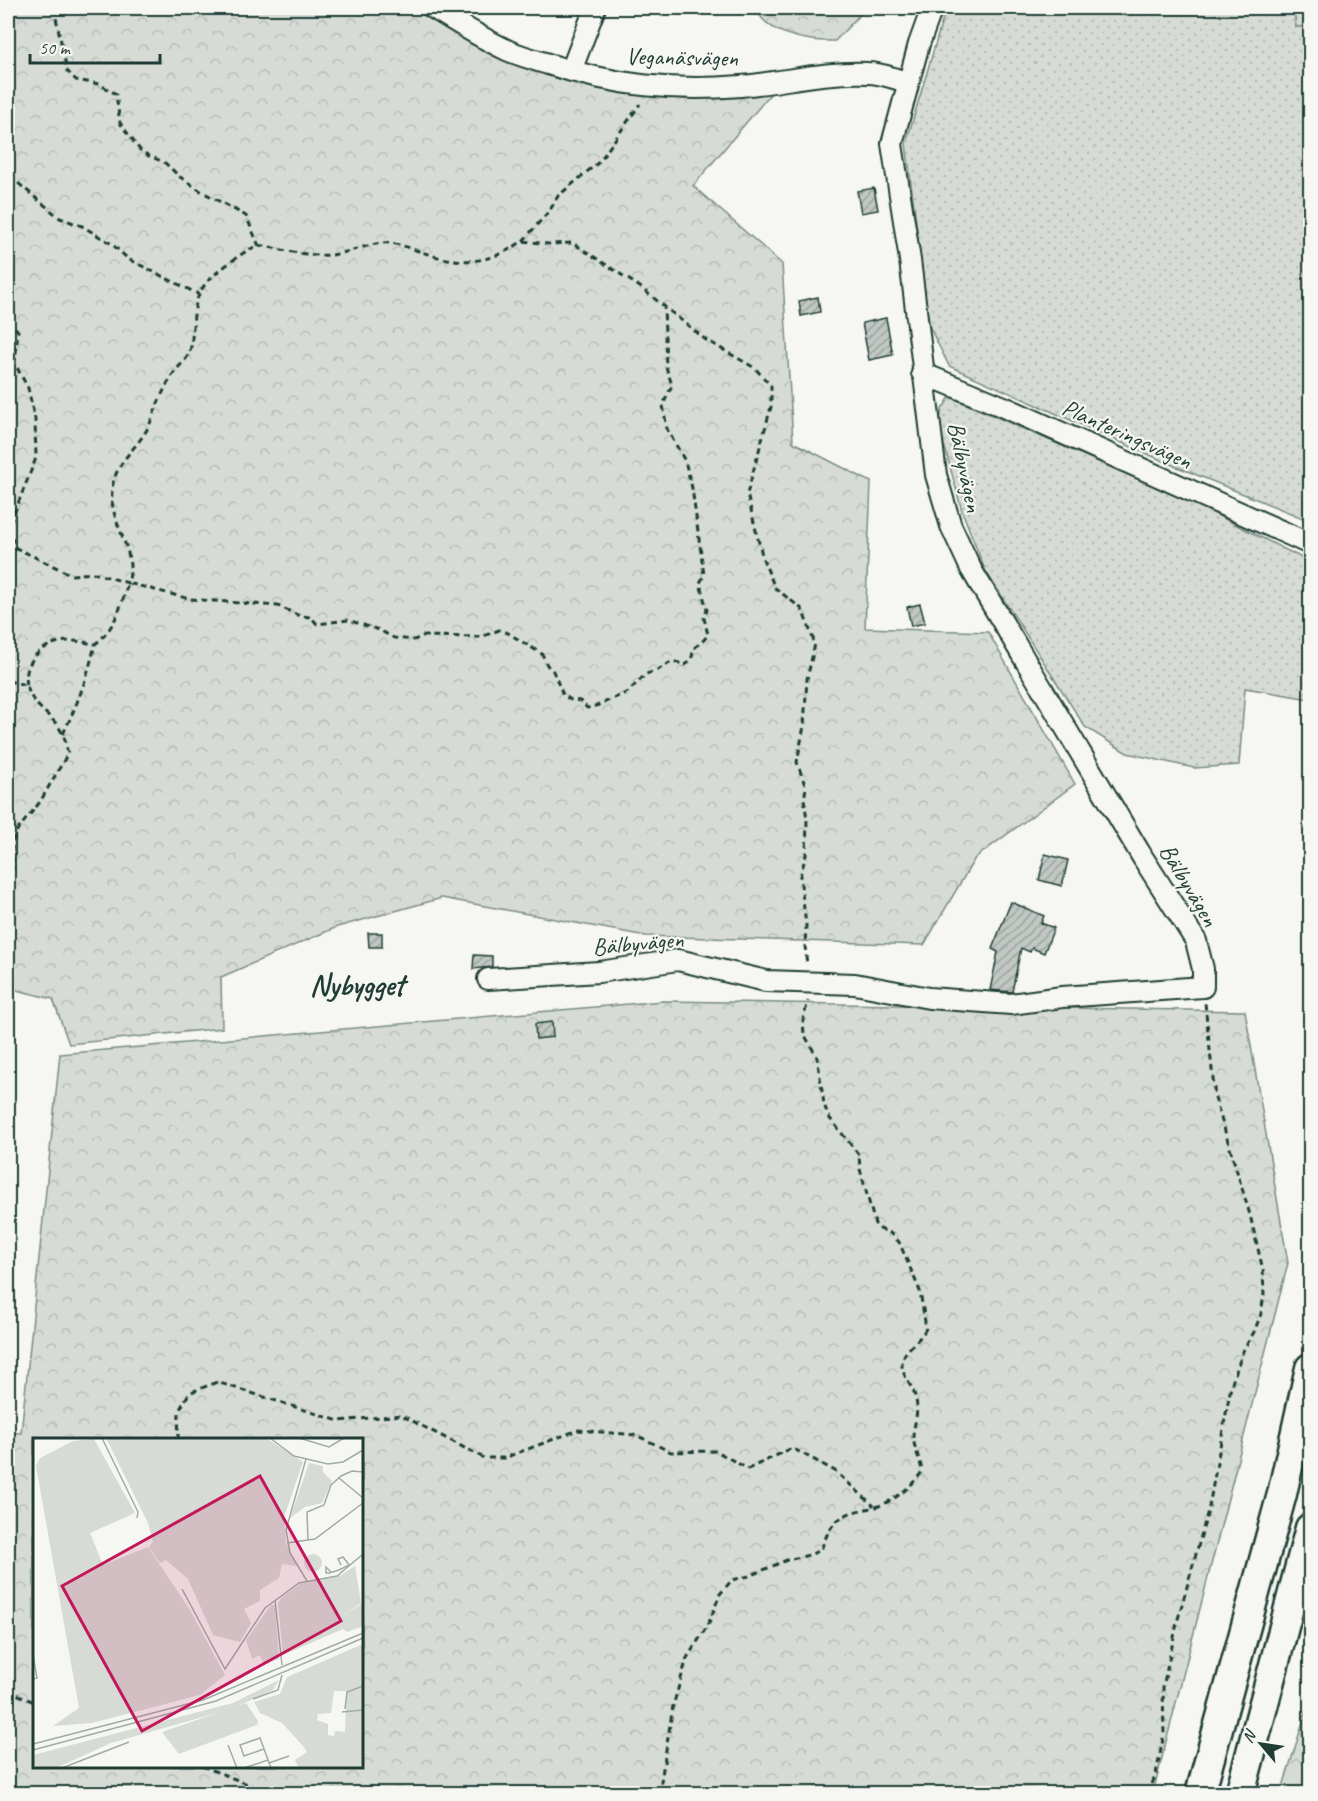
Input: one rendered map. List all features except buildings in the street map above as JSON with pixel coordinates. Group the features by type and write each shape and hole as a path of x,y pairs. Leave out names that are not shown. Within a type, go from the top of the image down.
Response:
{"highway":[{"path":"1200,1794 1282,1494 1311,1368"},
{"path":"1240,1794 1311,1528"}],"street":[{"name":"Veganäsvägen","path":"434,8 473,33 510,52 609,81 651,87 722,87 816,74 870,72 908,82"},
{"path":"571,71 595,8"},
{"path":"908,82 932,8"},
{"name":"Bälbyvägen","path":"489,979 600,972 678,960 766,981 855,984 929,998 1011,1004 1062,997 1203,987 1203,969 1196,941 1143,858 962,553 951,526 936,475 910,260 892,144 908,82"},
{"name":"Planteringsvägen","path":"922,373 1004,406 1311,544"}],"path":[{"path":"54,8 67,71 76,81 99,84 116,94 120,123 140,150 164,162 180,177 201,191 246,216 259,246"},
{"path":"8,884 14,866 12,850 15,832 40,802 68,753 63,734 28,693 25,674 34,655 49,645 69,640 95,644 104,638 112,627 131,572 129,552 113,508 112,490 127,454 150,424 173,374 189,354 198,294 208,279 236,258 259,246 302,254 332,255 384,243 406,245 442,258 474,261 487,260 505,253 523,240 550,210 558,196 599,162 651,87"},
{"path":"8,181 18,183 60,218 82,226 112,244 128,259 198,294"},
{"path":"523,240 548,244 573,243 664,305 706,340 755,368 771,387 771,407 747,494 763,559 775,588 802,609 815,644 807,678 804,726 797,762 806,788 804,799 807,819 806,855 800,876 810,982 803,1020 804,1035 818,1057 824,1104 828,1116 859,1155 860,1169 875,1224 899,1242 920,1291 926,1328 907,1350 902,1361 903,1370 918,1409 913,1436 922,1472 911,1487 875,1507 857,1510 839,1518 829,1532 821,1550 732,1580 720,1594 708,1626 687,1658 674,1706 659,1794"},
{"path":"8,320 18,331 15,364 28,388 34,419 36,458 8,529 16,548 72,575 94,573 190,599 278,606 300,616 311,617 317,624 348,620 379,630 394,638 414,640 423,636 481,637 499,630 542,654 553,671 563,695 571,700 580,701 587,708 628,692 646,674 673,661 685,665 691,661 694,648 708,635 704,618 707,610 700,583 704,575 692,488 685,461 667,429 663,405 672,386 666,367 664,305"},
{"path":"63,734 79,701 95,644"},
{"path":"8,681 27,685"},
{"path":"1148,1794 1156,1774 1164,1734 1163,1687 1178,1619 1209,1507 1231,1386 1243,1351 1262,1314 1264,1294 1263,1270 1250,1215 1215,1098 1203,987"},
{"path":"178,1438 179,1411 189,1393 217,1382 339,1421 401,1415 484,1458 504,1458 578,1430 636,1435 671,1452 716,1451 748,1469 792,1448 835,1471 875,1507"},
{"path":"8,1690 33,1702"},
{"path":"205,1768 273,1794"}],"green space":[{"path":"8,8 408,8 566,80 638,95 711,95 777,86 693,186 782,264 793,442 871,482 865,628 988,632 1075,784 975,858 924,945 646,936 442,898 337,927 221,977 222,1028 69,1044 53,999 8,988"},
{"path":"756,8 866,8 835,41 801,38 779,31 761,17"},
{"path":"946,8 1294,8 1296,27 1310,26 1310,521 1170,464 949,366 929,326 906,143"},
{"path":"1294,8 1310,8 1310,26 1296,27"},
{"path":"950,397 1197,505 1310,562 1310,699 1245,688 1239,765 1194,768 1127,753 1085,727 985,570 962,511 939,426 942,409"},
{"path":"663,1001 1245,1011 1288,1263 1153,1793 8,1794 8,1432 21,1433 60,1054"},
{"path":"1310,1699 1310,1793 1281,1793"}],"district":[{"name":"Nybygget","path":"357,985"}]}
